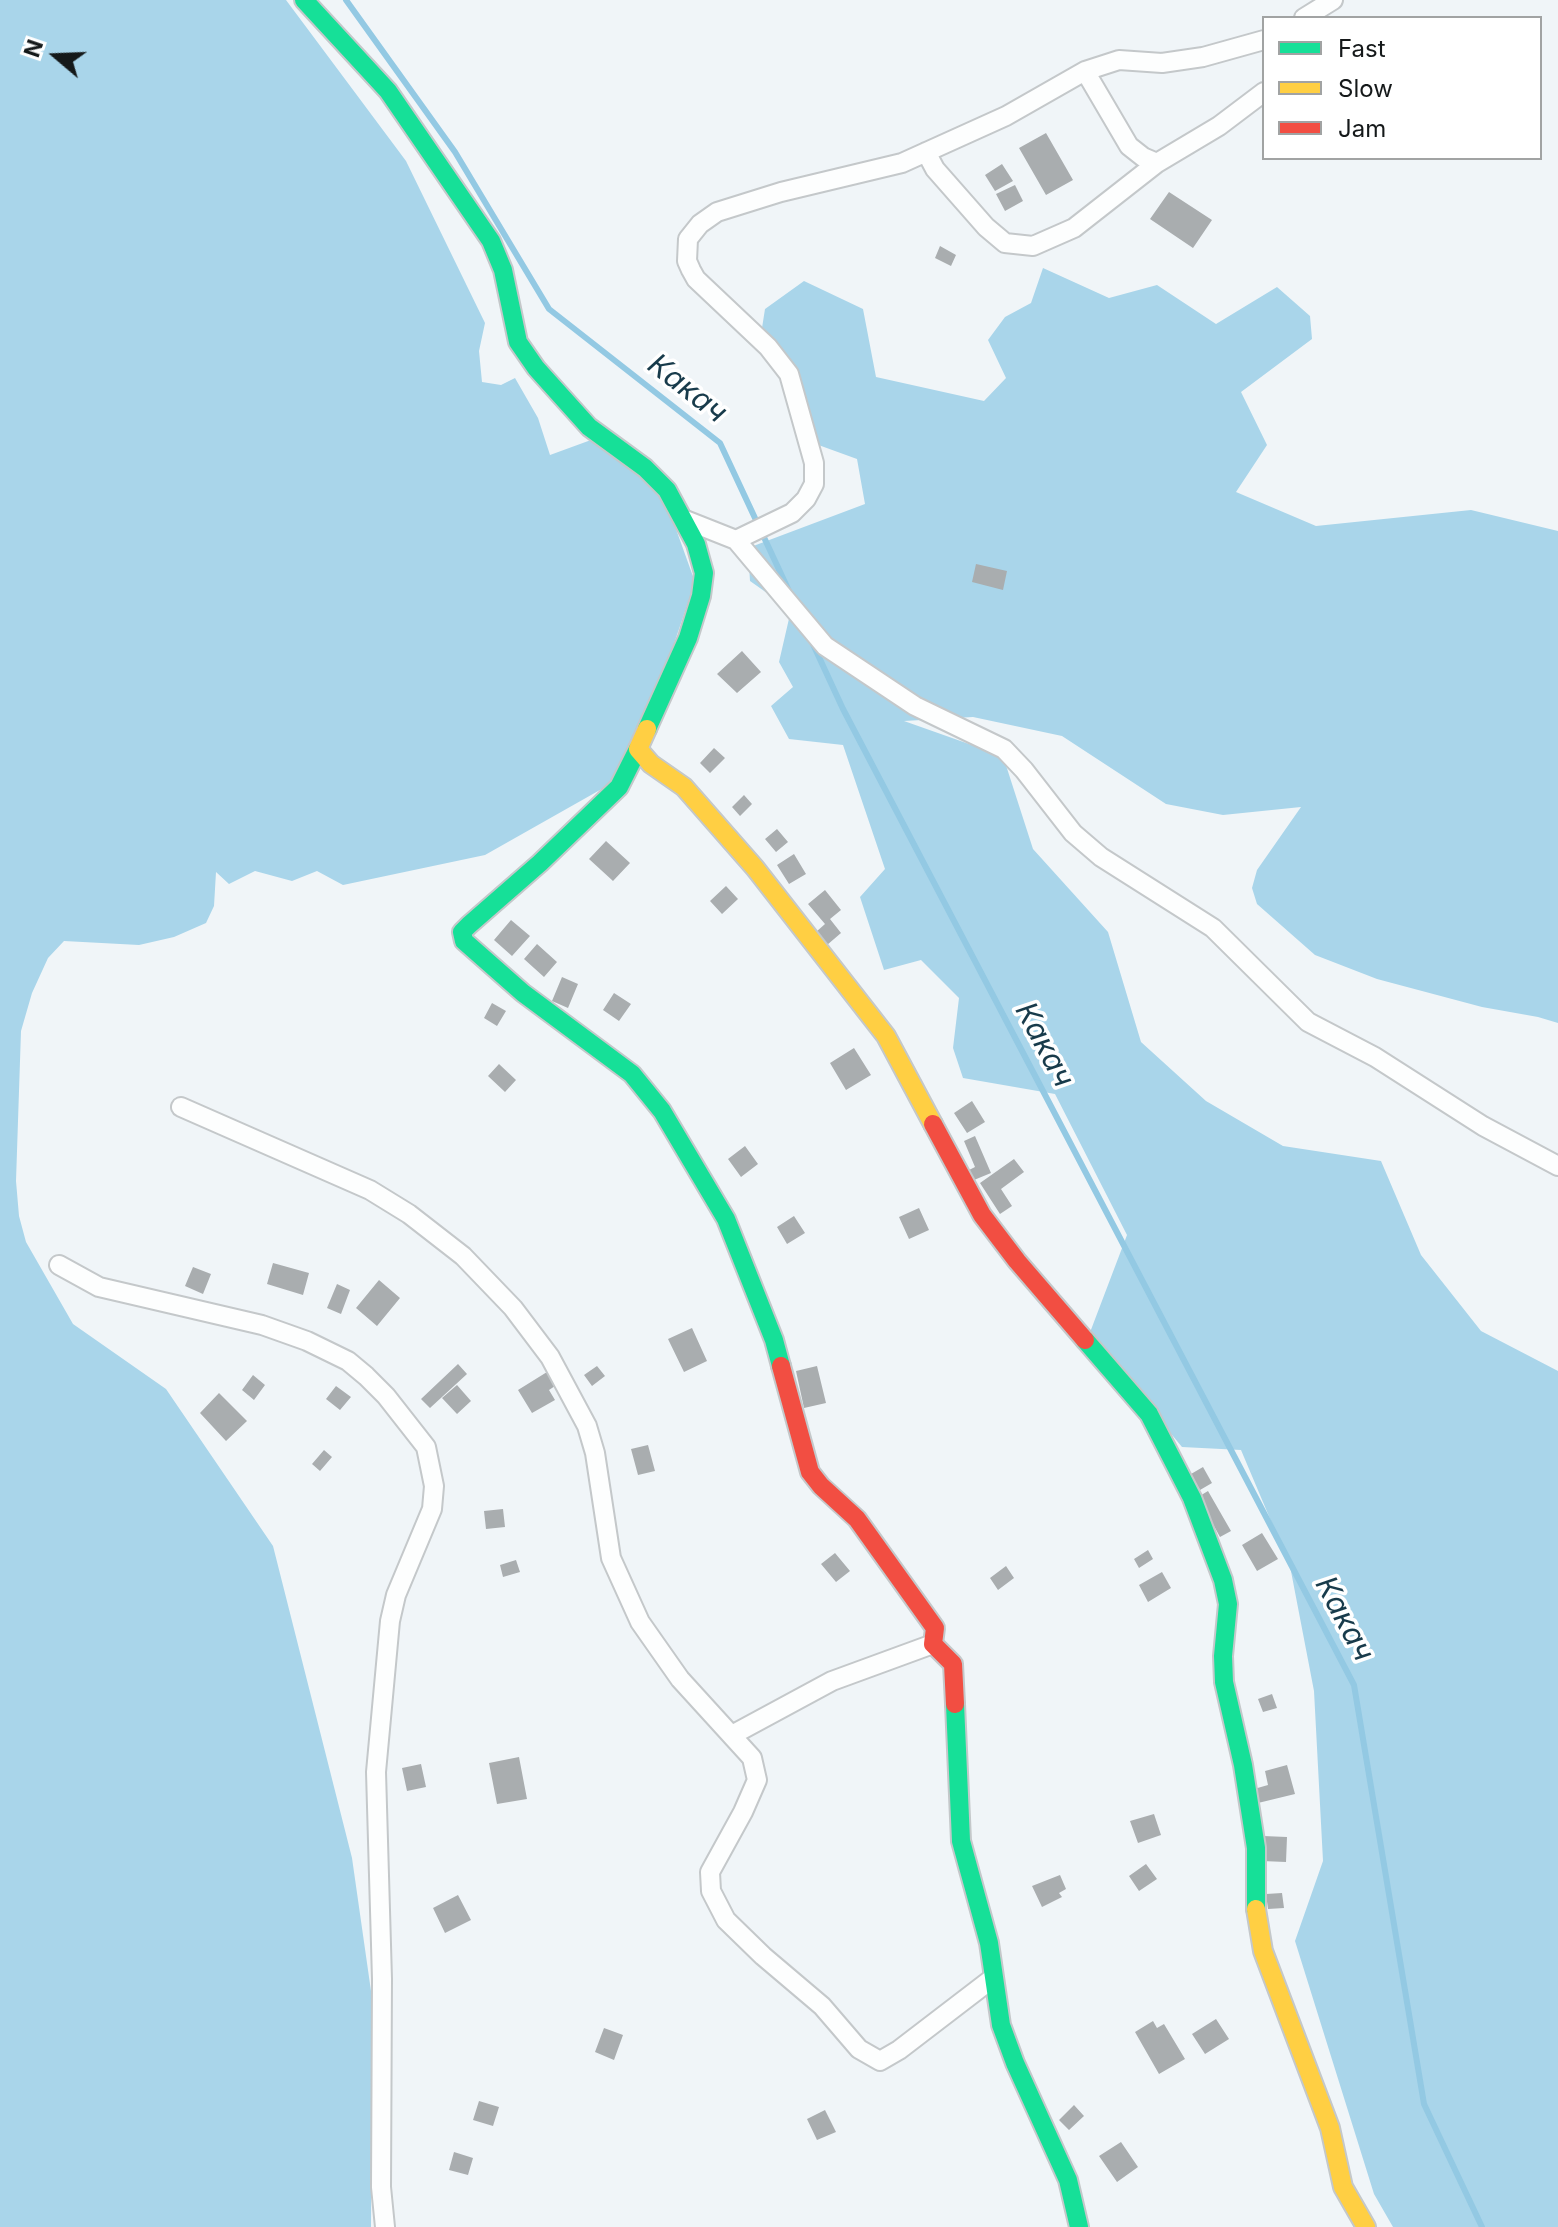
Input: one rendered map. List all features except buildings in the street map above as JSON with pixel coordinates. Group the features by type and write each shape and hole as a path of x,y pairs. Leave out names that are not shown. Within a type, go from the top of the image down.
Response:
{"street":[{"path":"304,0 388,91 491,241 503,270 518,342 536,368 589,427 645,468 667,490 696,544 704,573 704,584 688,638 619,787 540,863 469,925 462,932 464,941 523,993 632,1074 662,1111 726,1219 774,1340 810,1472 857,1519 926,1614 935,1628 933,1644"},
{"path":"1307,16 1333,0"},
{"path":"743,536 792,513 806,499 814,484 814,463 789,374 768,347 696,279 687,261 688,239 693,230 717,212 781,192 902,163 1006,116 1085,71 1119,60 1162,63 1203,57 1262,41"},
{"path":"1085,71 1129,146 1157,163"},
{"path":"926,152 935,169 986,227 1005,243 1033,246 1074,228 1157,163 1219,126 1262,94"},
{"path":"683,519 743,536 825,646 915,706 1004,749 1073,833 1101,857 1213,928 1308,1022 1375,1057 1483,1126 1558,1166"},
{"path":"638,749 651,764 684,787 755,868 886,1036 982,1215 1017,1261 1149,1414 1172,1457 1192,1498 1223,1580 1228,1604 1224,1682 1243,1765 1256,1848 1254,1897 1263,1951 1330,2128 1343,2187 1366,2227"},
{"path":"181,1107 383,1198 409,1214 463,1256 513,1308 550,1357 587,1426 595,1453 611,1558 640,1622 680,1679 752,1758 757,1780 710,1872 711,1891 726,1920 822,2006 859,2049 880,2061 993,1978"},
{"path":"59,1265 99,1287 262,1325 320,1347 348,1361 366,1376 418,1433 426,1447 434,1486 432,1509 396,1595 390,1621 376,1772 382,1979 381,2187 385,2227"},
{"path":"732,1735 832,1681 933,1644"},
{"path":"933,1644 953,1664 961,1841 989,1943 1001,2025 1068,2180 1079,2227"}],"shaded area":[{"path":"0,0 286,0 406,161 485,323 479,351 482,382 501,385 515,378 538,418 550,455 591,440 618,456 667,504 695,582 630,773 485,855 343,885 317,871 292,881 255,871 229,884 216,872 214,906 206,923 174,937 139,945 64,941 48,958 32,993 21,1031 16,1181 19,1216 26,1242 73,1324 166,1389 273,1546 352,1858 372,1998 371,2227 0,2227"},
{"path":"1043,268 1109,298 1157,285 1216,324 1277,287 1310,316 1312,339 1241,392 1267,445 1236,492 1316,526 1471,510 1558,531 1558,1023 1482,1007 1377,979 1315,955 1257,904 1252,888 1257,870 1301,807 1223,815 1166,804 1062,736 973,717 904,721 1003,756 1033,849 1108,932 1141,1042 1206,1101 1283,1146 1381,1161 1421,1255 1481,1331 1558,1371 1558,2227 1393,2227 1374,2194 1295,1941 1323,1861 1314,1691 1290,1566 1241,1450 1182,1447 1089,1335 1127,1235 1055,1094 963,1078 953,1048 959,998 921,960 884,970 860,897 885,869 843,745 789,739 771,706 793,687 779,662 791,610 750,581 748,548 865,504 857,459 813,443 796,369 762,328 765,309 804,281 863,309 876,377 984,401 1006,378 988,340 1005,317 1031,303"}],"waterway":[{"name":"Какач","path":"346,0 455,152 549,309 720,443 789,591"},
{"name":"Какач","path":"812,642 843,709 1354,1685 1424,2104 1482,2227"}],"traffic: fast":[{"path":"304,0 388,91 491,241 503,270 518,342 536,368 589,427 645,468 667,490 696,544 704,573 701,596 688,638 647,729"},
{"path":"638,749 619,787 540,863 469,925 462,932 464,941 523,993 632,1074 662,1111 726,1219 774,1340 781,1366"},
{"path":"1085,1340 1149,1414 1192,1498 1223,1580 1228,1604 1224,1682 1243,1765 1256,1848 1256,1909"},
{"path":"955,1704 961,1841 989,1943 1001,2025 1068,2180 1079,2227"}],"traffic: slow":[{"path":"647,729 638,749 651,764 684,787 755,868 886,1036 933,1124"},
{"path":"1256,1909 1263,1951 1330,2128 1343,2187 1366,2227"}],"traffic: jam":[{"path":"933,1124 982,1215 1085,1340"},
{"path":"781,1366 810,1472 857,1519 935,1628 933,1644 953,1664 955,1704"}]}
